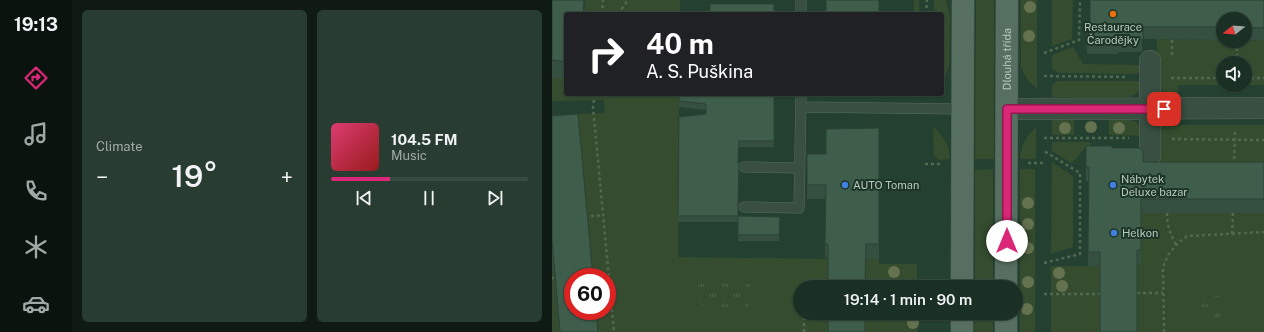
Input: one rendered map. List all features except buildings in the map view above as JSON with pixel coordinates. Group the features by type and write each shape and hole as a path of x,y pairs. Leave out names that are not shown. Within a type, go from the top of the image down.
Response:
{"main road":[{"path":"962,280 963,0"},
{"name":"Dlouhá třída","path":"1006,280 1007,0"},
{"path":"962,320 962,332"},
{"path":"1006,320 1006,332"}],"street":[{"path":"1150,61 1150,156"},
{"path":"1007,109 1264,108"}],"lane":[{"path":"801,0 801,12"},
{"path":"744,207 799,208 801,96"},
{"path":"801,107 962,109"},
{"path":"744,167 799,168"}],"path":[{"path":"602,12 603,0"},
{"path":"619,12 628,0"},
{"path":"926,12 927,0"},
{"path":"1044,53 1079,40 1080,0"},
{"path":"1252,78 1264,78"},
{"path":"594,96 593,107 608,268"},
{"path":"1234,125 1234,168"},
{"path":"1044,151 1080,173 1080,254 1044,263"},
{"path":"1167,213 1167,224 1176,245"},
{"path":"1232,234 1233,213"},
{"path":"586,217 603,215"},
{"path":"1164,332 1163,267 1168,255 1176,245 1187,236 1264,232"},
{"path":"1137,293 1163,293"},
{"path":"1044,294 1100,294"},
{"path":"613,320 614,332"},
{"path":"804,320 804,332"}],"green space":[{"path":"552,0 680,0 680,12 564,12 564,96 679,96 678,257 828,259 828,280 793,280 793,320 828,320 828,332 552,332 552,115 605,113 604,100 552,101"},
{"path":"914,0 919,0 919,12 914,12"},
{"path":"934,0 946,0 950,18 949,65 944,78 944,12 934,12"},
{"path":"976,0 994,0 994,159 975,159"},
{"path":"1021,0 1037,0 1037,89 1026,78 1021,67"},
{"path":"1052,0 1073,0 1072,39 1052,46"},
{"path":"1157,39 1216,40 1216,48 1252,48 1252,40 1264,40 1264,85 1252,85 1252,56 1216,56 1216,85 1178,85 1178,98 1171,97 1162,92 1158,83"},
{"path":"1073,47 1083,64 1144,65 1144,74 1060,73 1052,69 1052,55"},
{"path":"1057,81 1144,81 1140,91 1130,97 1052,97 1052,85"},
{"path":"899,96 918,96 918,97"},
{"path":"1052,118 1074,118 1074,135 1052,135"},
{"path":"1109,118 1126,119 1136,122 1142,130 1144,136 1109,135"},
{"path":"1162,125 1264,125 1264,176 1157,175 1160,127"},
{"path":"933,126 945,141 949,150 950,159 939,160 934,156"},
{"path":"1036,127 1036,159 1020,159 1025,141"},
{"path":"1052,142 1090,142 1090,149 1084,149 1071,163 1052,151"},
{"path":"1052,162 1073,176 1073,247 1051,254"},
{"path":"993,169 993,280 975,280 975,170"},
{"path":"1020,169 1035,169 1035,332 1020,332 1020,320 1023,320 1023,280 1020,280"},
{"path":"1141,213 1264,213 1264,332 1137,332 1137,264 1141,264"},
{"path":"866,259 879,259 879,264 917,264 917,280 866,280"},
{"path":"1051,266 1100,266 1100,332 1051,332"},
{"path":"717,281 750,284 750,300 747,314 725,312 700,304 697,292 699,282 707,283"},
{"path":"1198,295 1221,296 1220,320 1197,318"},
{"path":"865,320 917,320 917,332 865,332"},
{"path":"975,320 993,320 993,332 974,332"}],"place":[{"name":"Restaurace Čarodějky","path":"1113,14"},
{"name":"AUTO Toman","path":"845,185"},
{"name":"Nábytek Deluxe bazar","path":"1113,185"},
{"name":"Helkon","path":"1114,233"}],"route":[{"path":"1007,241 1007,109 1164,109"}]}
